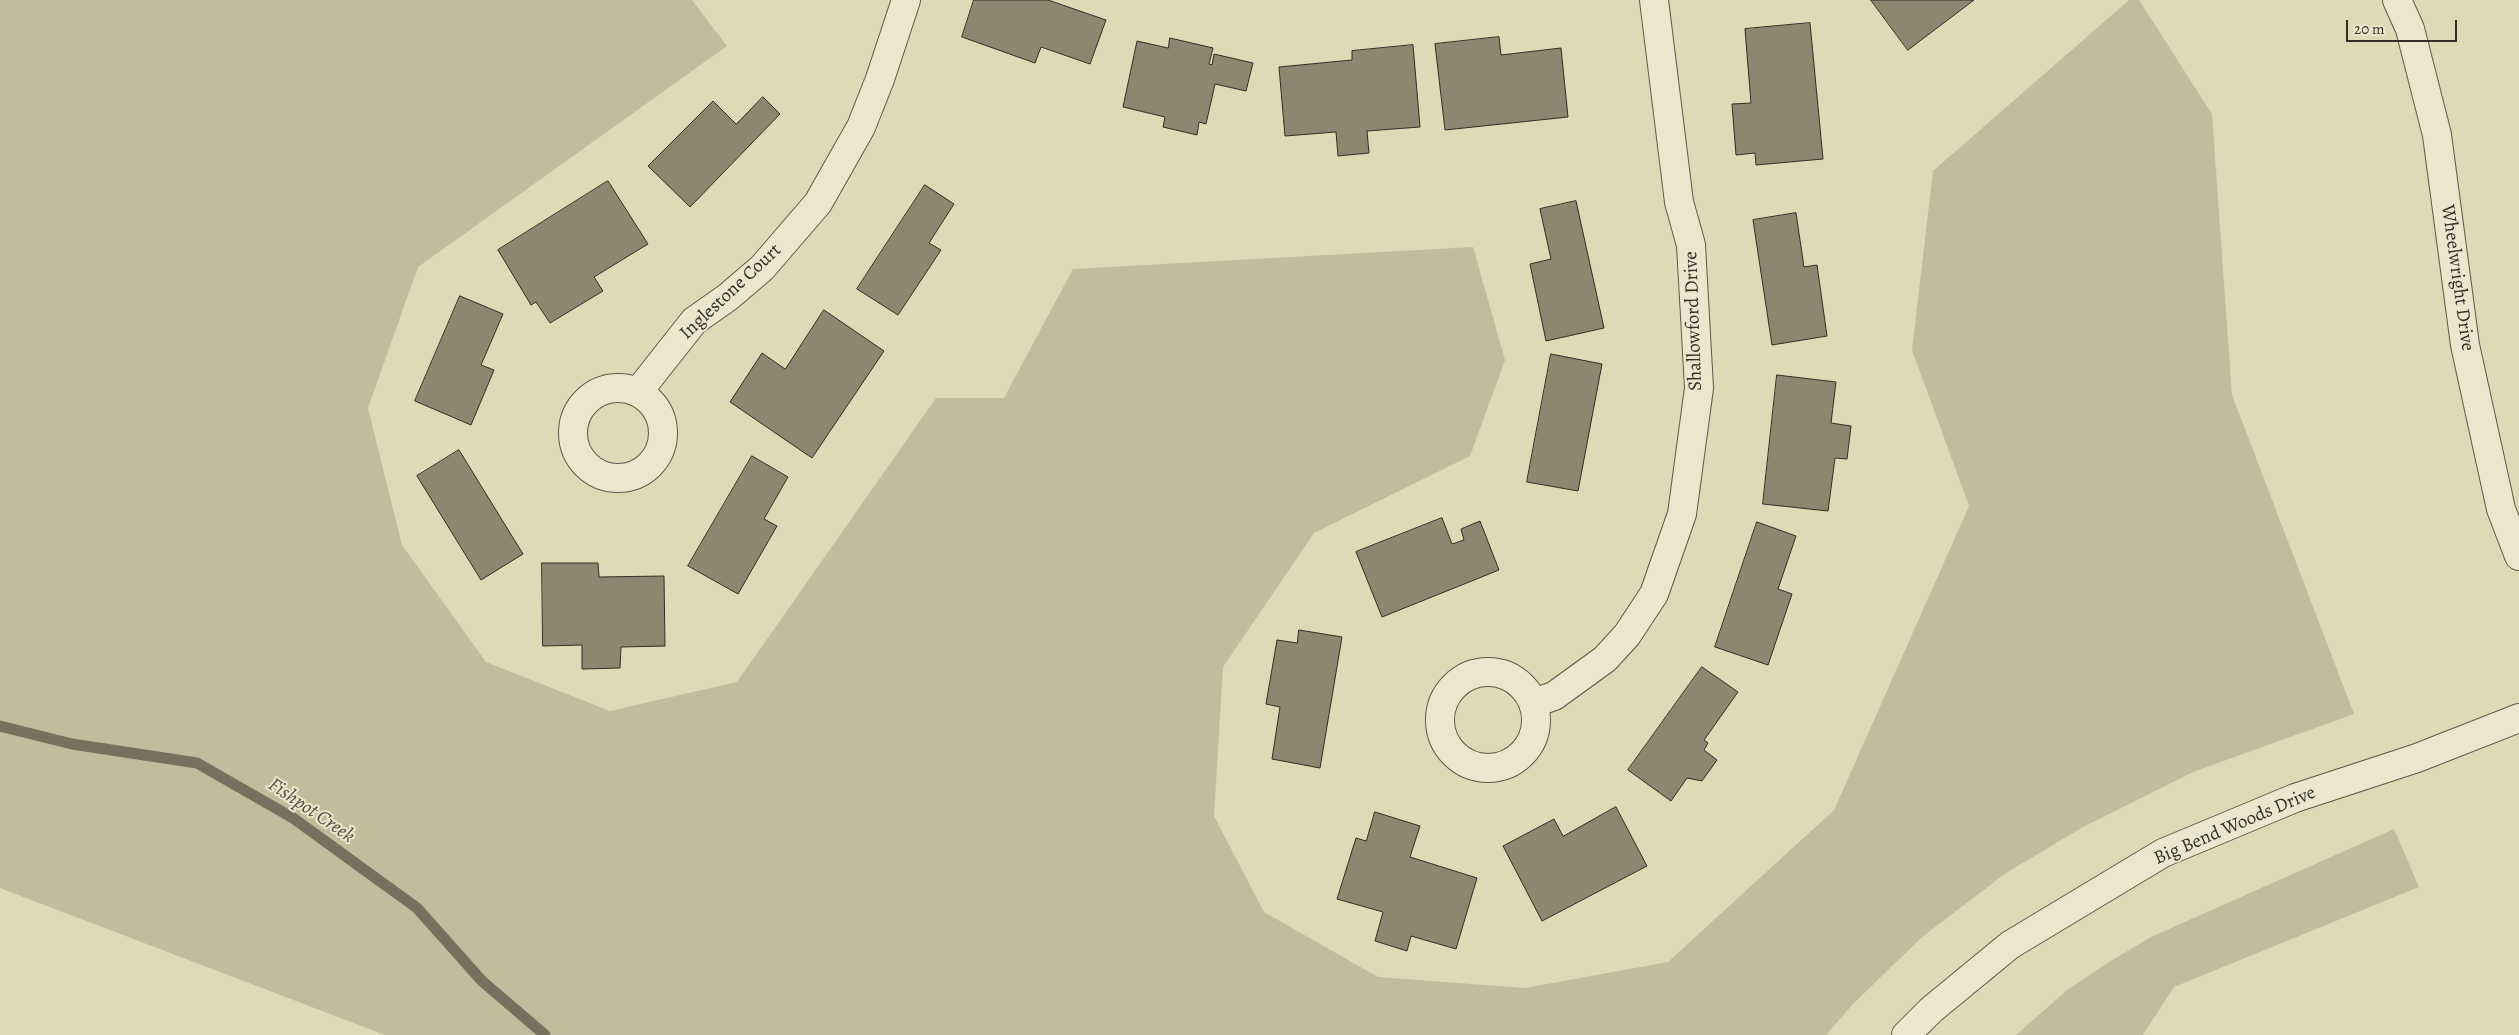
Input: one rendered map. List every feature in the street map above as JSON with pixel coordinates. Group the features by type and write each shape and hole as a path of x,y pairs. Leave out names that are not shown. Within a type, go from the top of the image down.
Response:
{"street":[{"name":"Inglestone Court","path":"638,392 694,322 728,298 762,268 818,202 861,127 880,79 906,0"},
{"name":"Shallowford Drive","path":"1534,703 1554,696 1605,659 1627,635 1654,594 1682,514 1699,388 1691,245 1679,202 1654,0"},
{"name":"Wheelwright Drive","path":"2397,0 2410,30 2437,135 2465,345 2501,509 2519,556"},
{"name":"Big Bend Woods Drive","path":"1906,1035 1931,1010 2010,945 2163,853 2295,798 2416,758 2519,718"}],"shaded area":[{"path":"0,0 692,0 727,46 418,267 368,408 402,545 486,662 610,711 737,682 936,398 1004,398 1073,269 1473,247 1505,360 1470,456 1314,533 1223,667 1214,816 1264,912 1378,977 1525,988 1668,962 1834,810 1969,506 1912,350 1933,171 2129,0 2139,0 2212,114 2232,395 2354,714 2193,772 2083,827 2006,873 1922,937 1853,1004 1826,1035 385,1035 0,888"},
{"path":"2394,829 2419,887 2174,987 2143,1035 2016,1035 2066,991 2151,937"}],"building":[{"path":"974,0 1048,0 1106,20 1090,64 1041,47 1035,63 962,37"},
{"path":"1871,0 1974,0 1908,50"},
{"path":"1810,23 1823,159 1756,165 1755,153 1736,155 1732,104 1751,103 1745,29"},
{"path":"1499,37 1501,55 1561,48 1568,117 1445,130 1435,44"},
{"path":"1170,38 1213,48 1209,64 1212,65 1214,54 1253,63 1246,91 1215,84 1206,124 1199,122 1197,135 1163,127 1165,117 1123,107 1137,41 1168,48"},
{"path":"1413,45 1420,127 1367,131 1369,153 1338,156 1336,132 1285,136 1279,67 1352,60 1352,51"},
{"path":"763,97 780,114 690,207 648,166 713,101 736,124"},
{"path":"608,181 648,244 594,277 603,291 550,323 536,302 531,305 498,250"},
{"path":"925,185 954,204 929,243 941,250 898,315 857,289"},
{"path":"1576,201 1604,328 1546,341 1530,264 1551,259 1540,209"},
{"path":"1796,213 1804,267 1817,265 1827,336 1772,345 1753,220"},
{"path":"460,296 503,314 481,365 494,370 471,425 415,401"},
{"path":"824,310 884,351 812,458 730,402 762,353 785,369"},
{"path":"1551,354 1602,364 1578,491 1527,482"},
{"path":"1777,375 1836,382 1831,423 1851,426 1847,459 1835,458 1828,511 1763,504"},
{"path":"459,450 523,554 481,580 417,476"},
{"path":"752,456 788,477 764,519 777,526 738,594 688,566"},
{"path":"1442,518 1452,544 1464,540 1461,529 1480,521 1499,570 1382,617 1356,552"},
{"path":"1757,522 1796,536 1778,589 1792,594 1768,665 1715,647"},
{"path":"542,563 598,563 599,577 664,576 665,646 621,647 620,668 582,669 582,645 543,646"},
{"path":"1299,630 1342,637 1320,768 1272,759 1280,707 1266,704 1277,640 1297,643"},
{"path":"1702,667 1738,692 1704,740 1708,743 1704,750 1717,760 1702,781 1687,778 1671,801 1628,770"},
{"path":"1616,807 1647,866 1542,921 1503,846 1554,819 1563,836"},
{"path":"1375,812 1420,826 1410,857 1477,878 1456,949 1411,936 1407,951 1375,941 1383,912 1337,899 1356,838 1366,841"}],"waterway":[{"name":"Fishpot Creek","path":"0,726 72,744 197,763 293,818 417,908 482,981 545,1035"}]}
